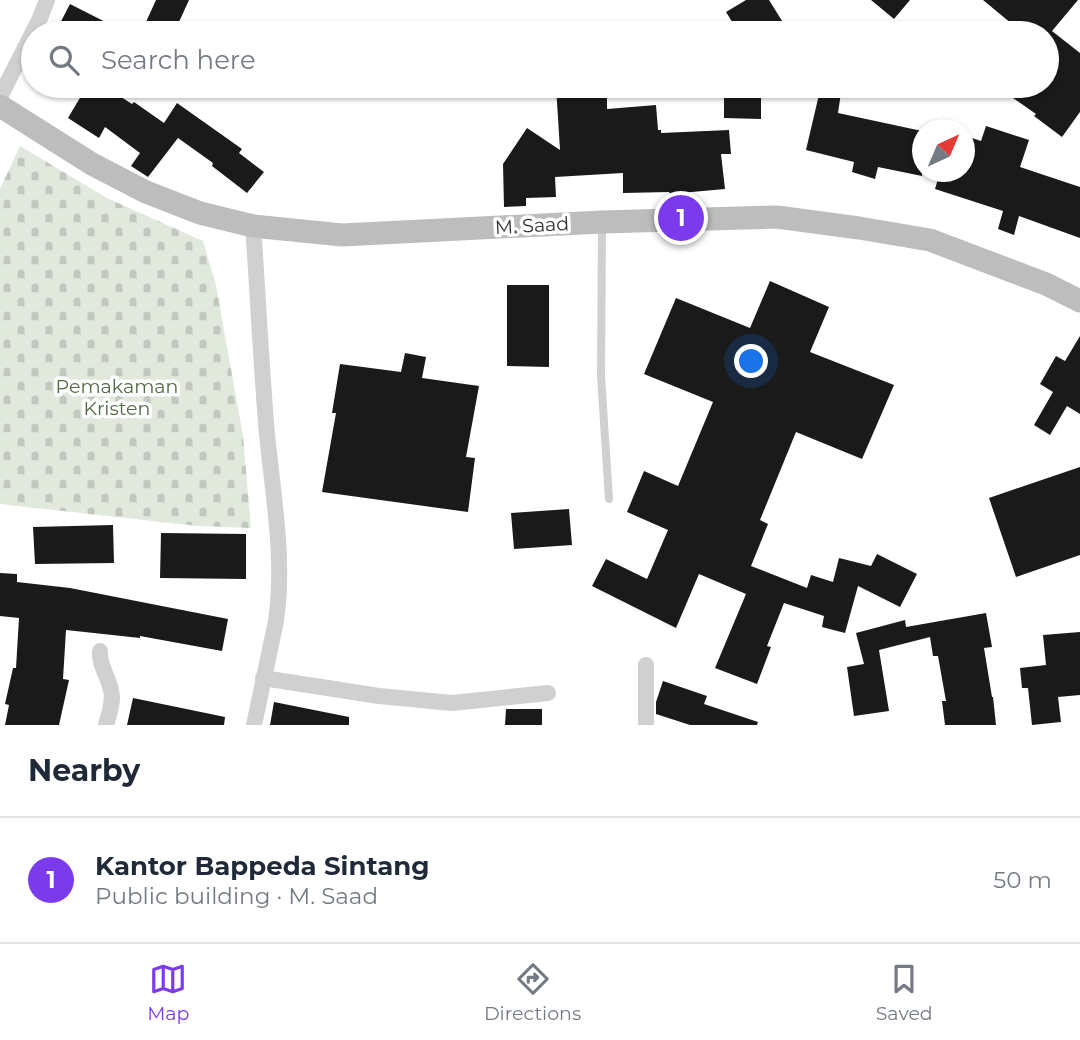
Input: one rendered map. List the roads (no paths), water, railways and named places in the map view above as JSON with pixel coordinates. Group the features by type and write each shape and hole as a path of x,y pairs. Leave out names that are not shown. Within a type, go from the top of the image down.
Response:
{"street":[{"path":"38,21 47,0"},
{"path":"0,97 21,56"},
{"name":"M. Saad","path":"0,106 92,164 146,192 200,213 253,226 342,235 602,222 777,217 930,240 1046,284 1080,301"},
{"path":"253,226 279,562 278,604 254,725"},
{"path":"100,651 112,698 106,725"},
{"path":"646,665 646,725"},
{"path":"262,678 379,696 452,703 548,693"}],"lane":[{"path":"602,222 601,376 609,499"}],"place":[{"name":"Kantor Bappeda Sintang","path":"681,218"}],"park label":[{"name":"Pemakaman Kristen","path":"117,397"}]}
